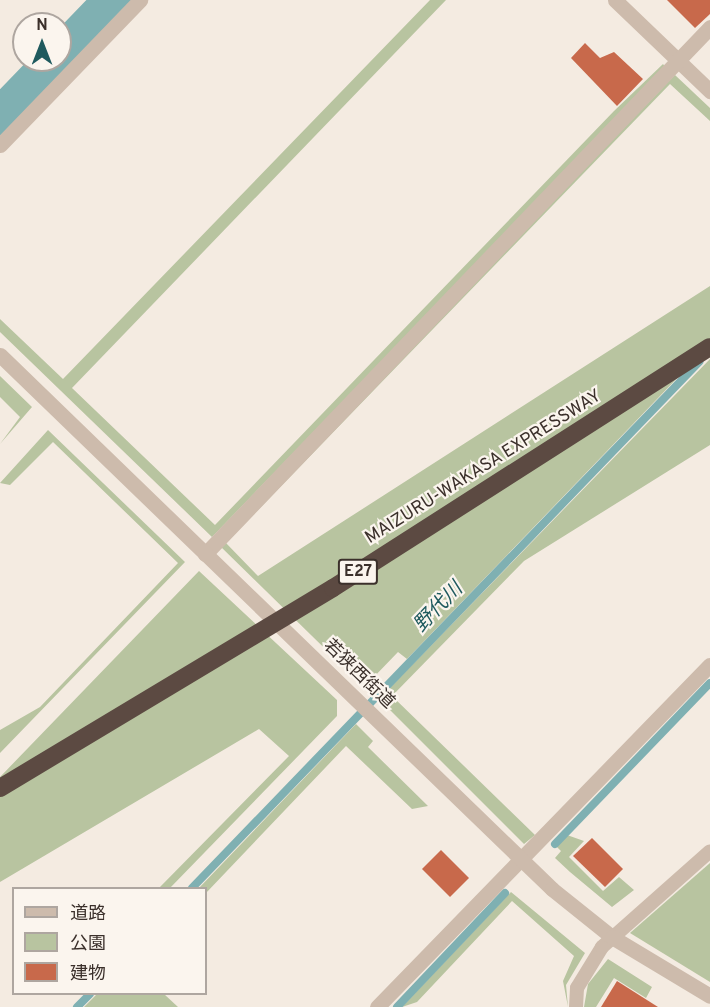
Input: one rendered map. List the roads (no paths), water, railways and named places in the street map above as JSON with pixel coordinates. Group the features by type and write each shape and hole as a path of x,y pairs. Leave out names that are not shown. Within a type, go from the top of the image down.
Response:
{"highway":[{"name":"MAIZURU-WAKASA EXPRESSWAY","path":"0,788 333,588 710,347"}],"street":[{"path":"0,146 140,0"},
{"path":"615,0 710,91"},
{"path":"205,554 710,27"},
{"name":"若狭西街道","path":"0,355 521,861 612,936 710,996"},
{"path":"377,1007 710,665"}],"lane":[{"path":"576,1007 577,988 612,936 710,851"}],"waterway":[{"path":"72,47 117,0"},
{"path":"0,121 47,72"},
{"name":"野代川","path":"193,887 699,362"},
{"name":"野代川","path":"555,844 710,683"},
{"name":"野代川","path":"397,1007 505,893"},
{"name":"野代川","path":"77,1007 89,995"}]}
